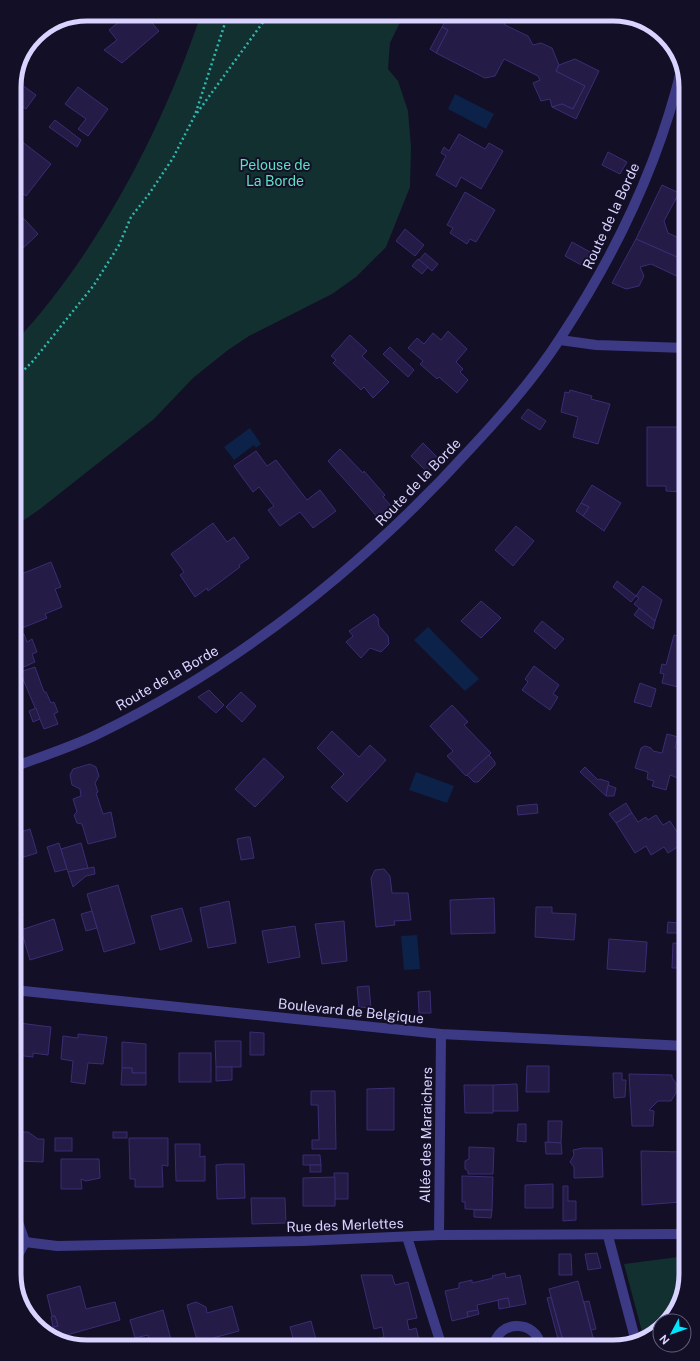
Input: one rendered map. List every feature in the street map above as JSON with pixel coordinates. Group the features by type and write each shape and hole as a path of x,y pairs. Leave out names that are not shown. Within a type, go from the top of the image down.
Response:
{"street":[{"name":"Route de la Borde","path":"21,764 97,735 176,692 247,647 320,592 382,539 441,482 502,414 560,340 609,258 648,171 679,82"},
{"path":"560,340 596,345 679,348"},
{"name":"Boulevard de Belgique","path":"21,991 441,1034 679,1046"},
{"name":"Allée des Maraichers","path":"438,1235 441,1034"},
{"path":"21,1231 25,1242 21,1249"},
{"name":"Rue des Merlettes","path":"25,1242 57,1246 438,1235 608,1236 679,1234"},
{"path":"608,1236 634,1336"},
{"path":"407,1237 440,1340"},
{"path":"496,1340 498,1335 503,1330 518,1325 532,1330 538,1340"}],"path":[{"path":"21,373 33,361 94,285 119,245 131,217 149,194 173,158 195,115 226,21"},
{"path":"195,115 265,21"}],"green space":[{"name":"Pelouse de La Borde","path":"198,21 401,21 390,43 388,69 398,81 408,111 411,147 410,187 386,247 356,277 332,294 249,336 228,350 193,378 154,419 40,509 21,522 21,335 73,270 100,230 147,145 185,57"},
{"path":"679,1257 678,1287 676,1295 667,1313 652,1313 652,1327 642,1333 624,1264"}],"water":[{"path":"455,94 494,114 486,129 448,109"},
{"path":"250,428 261,444 256,448 254,445 234,460 224,447"},
{"path":"428,627 479,679 465,691 414,640"},
{"path":"416,772 454,786 447,803 409,790"},
{"path":"417,935 420,969 404,970 401,936"}],"building":[{"path":"120,21 154,21 152,23 159,31 122,63 104,50 117,40 109,30"},
{"path":"445,21 504,21 505,25 528,36 533,45 541,43 552,48 559,65 556,71 585,86 573,109 562,104 552,107 550,99 541,101 533,83 540,80 538,76 504,59 495,76 485,78 436,53 448,30 442,27"},
{"path":"442,27 448,30 436,53 430,49"},
{"path":"575,59 599,71 576,119 552,107 562,104 573,109 585,86 556,71 559,65"},
{"path":"21,84 36,95 26,109 21,106"},
{"path":"78,87 108,109 88,136 78,129 86,119 65,104"},
{"path":"55,120 81,140 77,147 49,127"},
{"path":"459,134 485,149 489,143 503,151 481,189 461,177 456,187 436,175 446,156 441,153 444,147 449,151"},
{"path":"21,141 51,164 26,196 21,192"},
{"path":"608,152 627,162 620,174 602,165"},
{"path":"662,185 679,193 664,221 668,233 679,238 679,258 636,239"},
{"path":"465,192 495,210 476,242 470,239 467,244 450,233 453,228 447,225"},
{"path":"21,216 38,234 21,250"},
{"path":"405,229 424,245 415,256 396,241"},
{"path":"636,239 679,258 679,277 651,264 640,267 644,276 639,286 626,289 612,283"},
{"path":"572,242 590,252 583,266 565,256"},
{"path":"425,253 438,264 432,271 419,260"},
{"path":"418,259 428,267 422,274 412,266"},
{"path":"448,331 467,349 456,362 463,369 460,372 468,380 457,393 439,377 437,379 420,364 423,361 408,348 417,338 424,344 433,333 441,340"},
{"path":"350,335 367,351 362,356 389,382 373,398 364,387 361,390 333,363 336,360 331,356"},
{"path":"390,347 414,370 408,377 383,354"},
{"path":"570,390 592,396 591,399 610,404 598,444 573,437 578,417 561,412 565,392 569,393"},
{"path":"528,409 546,421 540,430 521,418"},
{"path":"647,427 678,427 679,492 666,491 666,486 647,486"},
{"path":"678,433 679,450 678,450"},
{"path":"423,443 439,459 427,472 411,456"},
{"path":"340,449 363,473 364,471 385,495 383,497 392,507 379,519 328,461"},
{"path":"256,451 267,466 276,460 307,500 320,490 336,511 313,528 300,512 280,526 268,510 274,506 259,487 253,492 234,466"},
{"path":"592,485 621,503 604,531 583,516 589,507 581,503"},
{"path":"581,503 589,507 583,516 576,511"},
{"path":"213,523 227,542 234,537 249,558 239,565 240,567 208,591 207,588 195,597 180,575 184,572 171,554"},
{"path":"516,526 534,541 513,566 495,550"},
{"path":"51,562 61,587 55,589 62,607 45,614 47,618 22,628 21,626 21,574"},
{"path":"617,581 636,596 631,602 613,587"},
{"path":"643,586 662,600 655,621 634,604 639,598 636,596"},
{"path":"481,601 501,618 481,638 461,621"},
{"path":"639,608 655,621 653,629 634,615"},
{"path":"374,614 378,618 379,626 388,636 389,644 381,652 370,648 361,658 346,642 353,636 349,631"},
{"path":"542,621 564,639 555,649 534,631"},
{"path":"24,634 27,642 32,639 37,652 32,654 35,662 21,668 21,635"},
{"path":"674,635 679,636 679,687 662,683 664,674 660,673 662,664 666,665"},
{"path":"534,666 559,685 553,694 558,697 550,710 522,690 528,682 525,679"},
{"path":"35,667 44,692 46,692 51,703 54,702 58,712 54,714 58,724 44,729 21,672"},
{"path":"640,683 656,689 651,707 634,702"},
{"path":"209,690 224,705 216,713 198,697"},
{"path":"241,692 256,706 242,722 226,707"},
{"path":"452,705 468,722 464,725 491,753 466,776 447,756 453,751 430,726"},
{"path":"36,708 40,719 33,722 29,711"},
{"path":"332,731 359,757 370,745 386,760 347,802 331,787 344,774 317,748"},
{"path":"667,734 678,737 675,748 679,749 679,779 670,775 666,790 652,786 654,781 647,779 648,772 635,768 641,748 645,746 651,748 653,751 662,753"},
{"path":"489,755 495,762 495,765 478,782 474,782 467,775"},
{"path":"264,758 284,777 255,807 235,789"},
{"path":"90,764 96,767 99,776 95,783 98,792 96,793 103,814 111,812 116,837 88,844 82,824 77,823 74,815 77,812 73,799 81,796 80,789 72,785 70,775 73,769"},
{"path":"585,767 598,780 600,779 609,782 606,796 580,772"},
{"path":"608,785 616,788 614,796 606,796"},
{"path":"626,803 632,813 616,823 609,814"},
{"path":"537,804 538,813 518,815 517,806"},
{"path":"632,813 638,822 646,817 648,820 656,815 663,825 670,821 679,835 679,846 668,853 664,847 651,855 646,846 635,853 616,823"},
{"path":"30,829 37,853 21,858 21,832"},
{"path":"250,837 254,858 241,860 237,839"},
{"path":"59,843 67,869 55,872 47,847"},
{"path":"81,843 88,868 68,872 61,849"},
{"path":"94,867 95,874 86,876 73,887 68,872"},
{"path":"384,869 390,876 392,893 408,893 411,920 394,921 395,925 376,927 371,878 375,870"},
{"path":"118,885 135,943 104,952 87,894"},
{"path":"494,898 495,933 451,934 450,900"},
{"path":"229,901 236,943 208,948 200,908"},
{"path":"536,907 552,907 552,913 576,914 574,940 535,937"},
{"path":"182,908 192,941 160,950 151,916"},
{"path":"92,911 97,928 86,931 81,914"},
{"path":"54,919 63,950 30,960 21,930"},
{"path":"344,921 347,961 322,964 315,924"},
{"path":"668,922 678,923 678,933 667,933"},
{"path":"295,926 300,957 268,963 262,931"},
{"path":"609,939 647,942 645,972 607,969"},
{"path":"673,943 679,943 679,968 672,968"},
{"path":"369,986 371,1008 359,1007 357,987"},
{"path":"430,991 431,1013 419,1013 418,992"},
{"path":"21,1023 51,1027 48,1055 33,1053 33,1057 21,1056"},
{"path":"250,1032 264,1033 264,1055 250,1055"},
{"path":"78,1034 107,1037 103,1064 88,1063 85,1084 71,1082 73,1061 61,1059 63,1036 78,1038"},
{"path":"215,1041 241,1041 241,1067 216,1067"},
{"path":"122,1042 146,1044 146,1073 132,1073 132,1068 122,1068"},
{"path":"179,1053 211,1053 211,1082 179,1082"},
{"path":"527,1066 549,1066 549,1092 526,1092"},
{"path":"216,1067 232,1067 232,1080 216,1081"},
{"path":"122,1068 132,1068 132,1073 146,1073 146,1085 121,1085"},
{"path":"613,1073 622,1073 622,1080 626,1080 625,1097 614,1098"},
{"path":"629,1074 672,1075 672,1078 676,1083 676,1093 671,1101 658,1101 649,1110 654,1111 653,1126 632,1126"},
{"path":"517,1084 518,1111 493,1111 493,1085"},
{"path":"464,1085 493,1085 493,1113 465,1113"},
{"path":"394,1088 394,1130 367,1130 367,1089"},
{"path":"311,1091 335,1091 336,1149 312,1149 312,1140 319,1140 318,1105 311,1105"},
{"path":"548,1121 562,1121 561,1143 548,1143"},
{"path":"518,1124 526,1124 526,1142 517,1141"},
{"path":"21,1132 28,1132 38,1139 44,1139 43,1162 21,1161"},
{"path":"113,1132 127,1132 127,1138 113,1138"},
{"path":"55,1138 72,1138 72,1151 55,1151"},
{"path":"129,1138 168,1138 168,1166 162,1165 163,1187 135,1187 135,1179 130,1179"},
{"path":"545,1142 561,1143 562,1154 546,1154"},
{"path":"175,1144 200,1144 200,1157 205,1156 205,1181 176,1181"},
{"path":"469,1147 494,1148 493,1174 468,1174 468,1171 465,1169 465,1161 469,1159"},
{"path":"583,1148 602,1148 603,1177 574,1178 574,1167 570,1162 574,1155 573,1150"},
{"path":"641,1151 679,1152 679,1202 642,1205"},
{"path":"303,1155 320,1155 321,1165 303,1165"},
{"path":"61,1159 99,1159 100,1178 86,1181 81,1179 82,1189 61,1189"},
{"path":"244,1164 245,1198 217,1199 216,1165"},
{"path":"310,1165 321,1165 321,1172 310,1172"},
{"path":"334,1173 348,1173 348,1199 335,1199"},
{"path":"462,1176 493,1177 492,1210 465,1209 465,1202 462,1202"},
{"path":"335,1177 335,1206 303,1206 303,1178"},
{"path":"553,1184 553,1208 525,1208 525,1185"},
{"path":"563,1186 568,1186 568,1201 576,1201 576,1220 563,1221"},
{"path":"251,1198 285,1198 286,1223 252,1224"},
{"path":"474,1210 492,1210 491,1218 474,1217"},
{"path":"597,1253 601,1268 588,1270 585,1254"},
{"path":"559,1254 571,1254 572,1275 559,1275"},
{"path":"505,1273 506,1278 520,1275 526,1304 510,1307 508,1298 477,1305 478,1310 467,1312 468,1317 452,1321 445,1291 459,1288 459,1283 472,1280 472,1283 493,1278 492,1276"},
{"path":"361,1275 392,1275 395,1285 408,1282 417,1318 407,1320 409,1330 416,1328 419,1340 371,1340 384,1337 382,1327 374,1329"},
{"path":"578,1281 594,1340 563,1340 549,1289"},
{"path":"80,1286 86,1309 115,1302 120,1320 64,1336 54,1331 53,1327 58,1326 55,1316 52,1316 47,1295"},
{"path":"551,1297 562,1338 558,1339 547,1298"},
{"path":"508,1298 510,1307 499,1309 498,1300"},
{"path":"589,1301 596,1329 591,1330 584,1302"},
{"path":"196,1302 206,1307 207,1313 232,1306 239,1331 213,1338 214,1340 197,1340 187,1305"},
{"path":"163,1310 171,1340 149,1340 148,1335 135,1338 130,1320"},
{"path":"478,1310 479,1314 468,1317 467,1312"},
{"path":"55,1316 58,1326 53,1327 51,1317"},
{"path":"311,1321 316,1340 293,1340 290,1327"}]}
